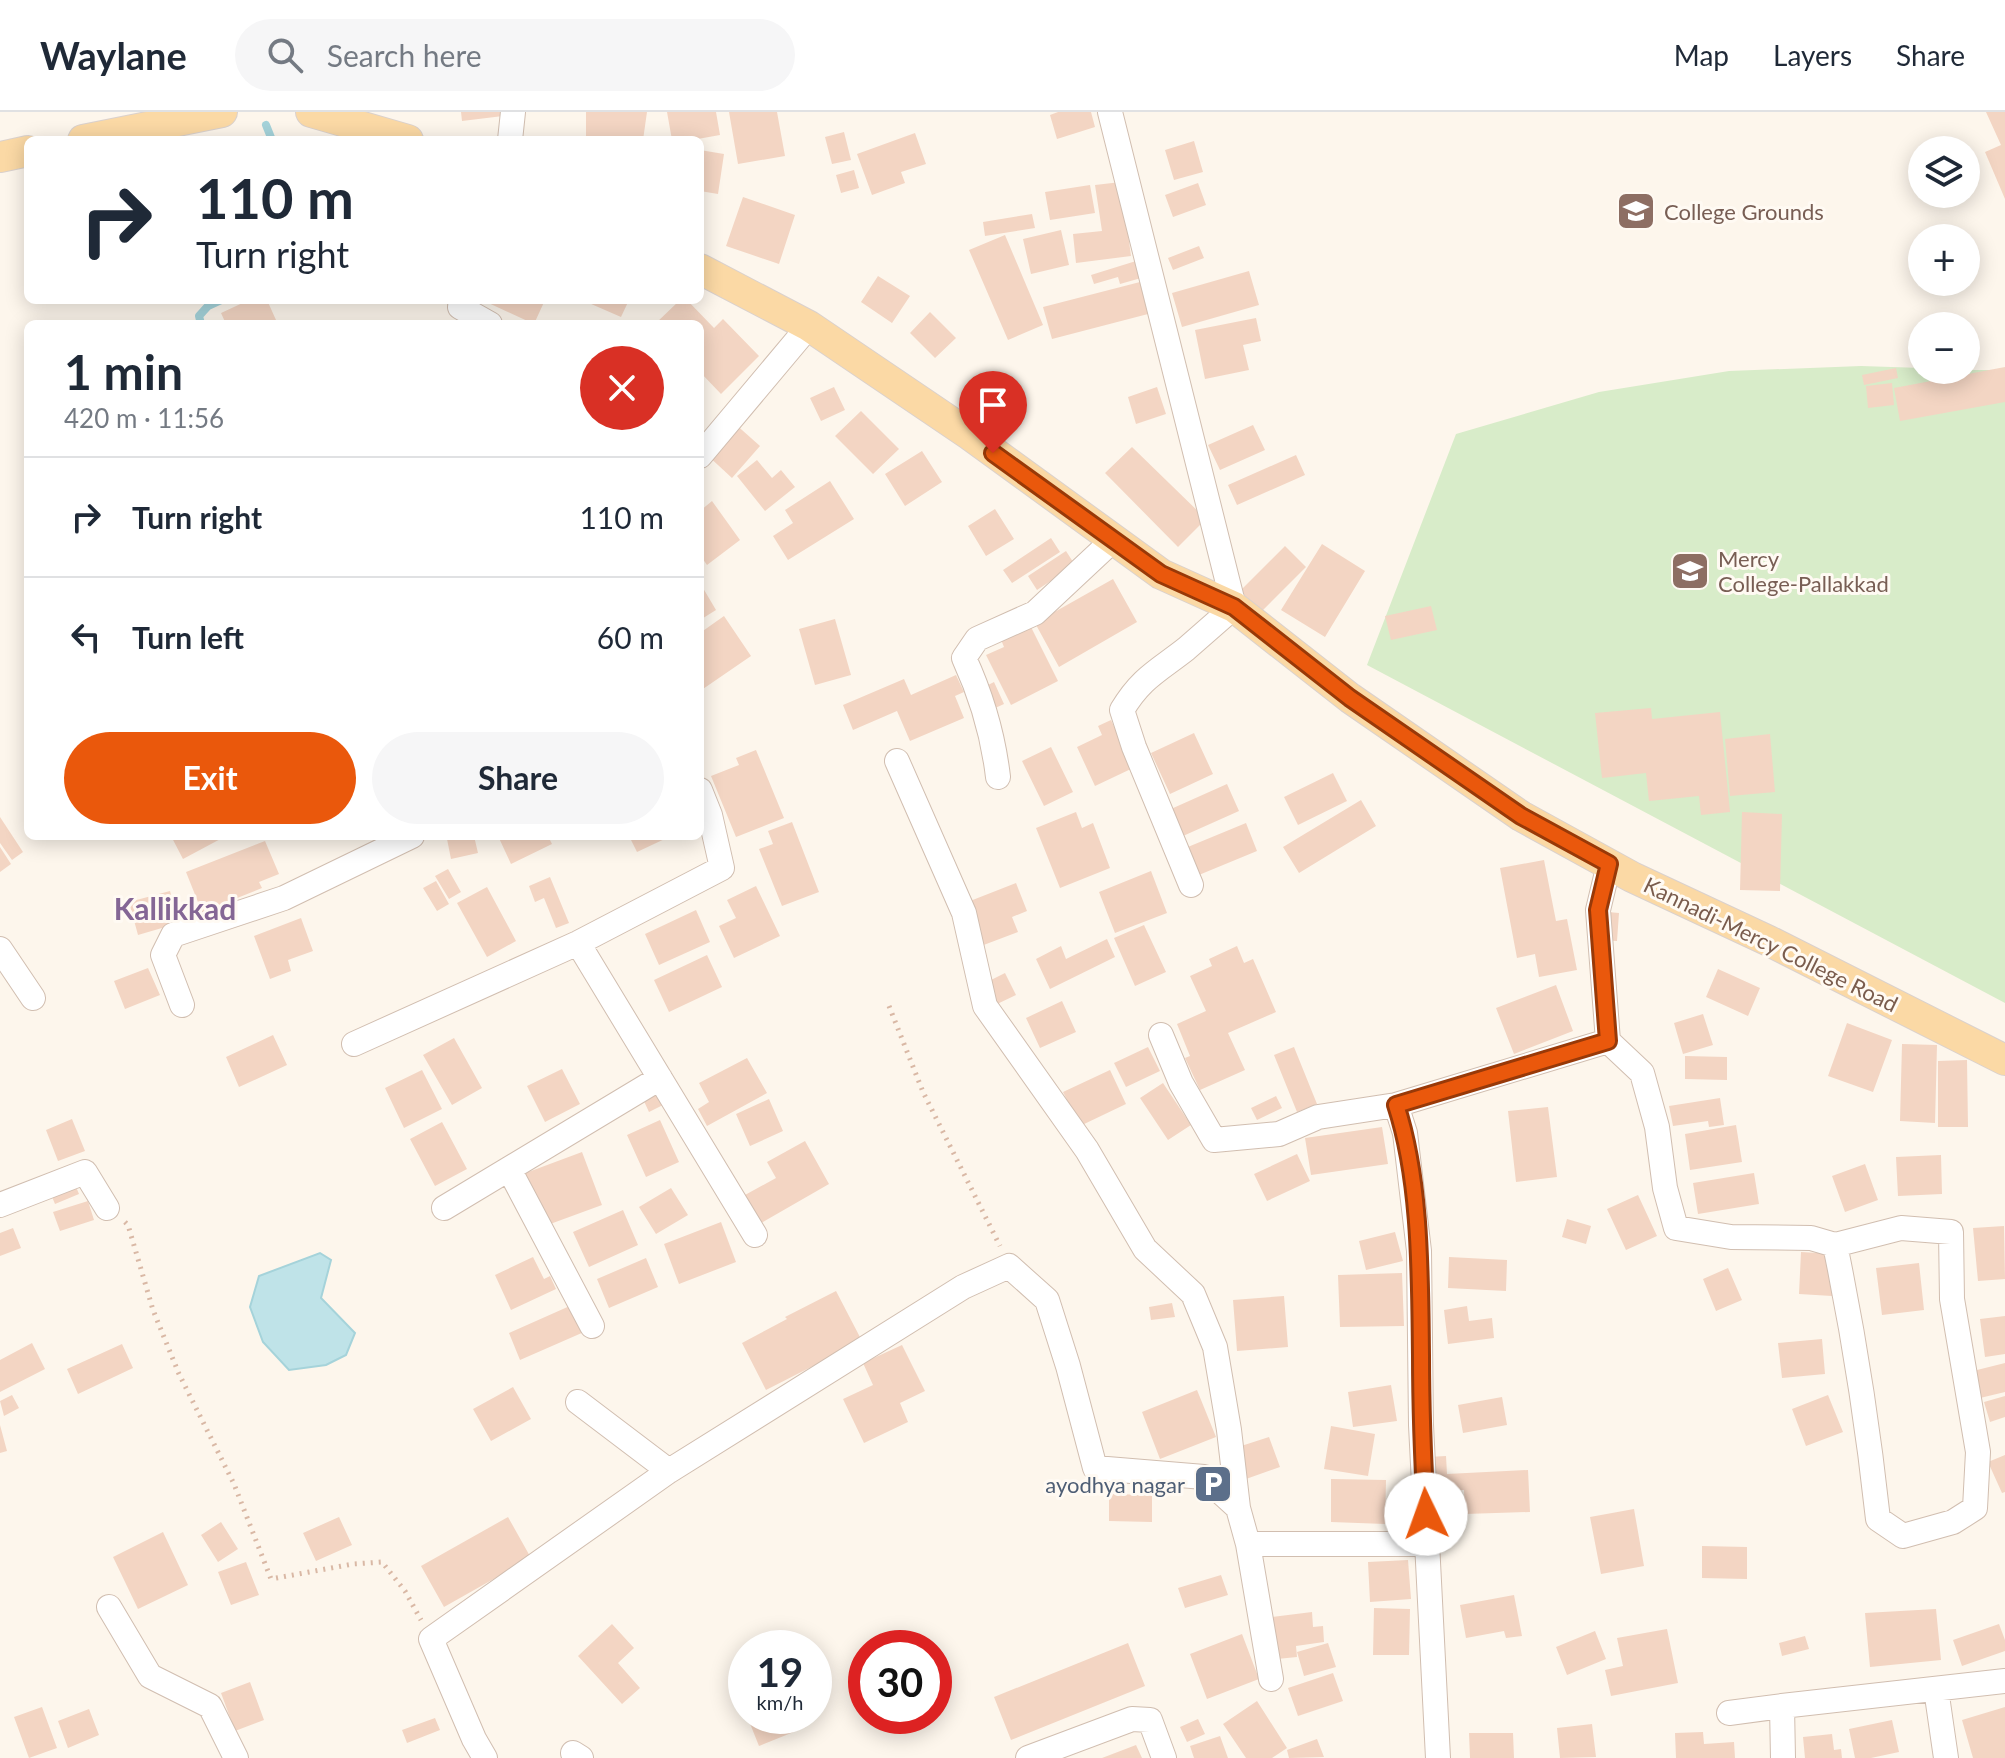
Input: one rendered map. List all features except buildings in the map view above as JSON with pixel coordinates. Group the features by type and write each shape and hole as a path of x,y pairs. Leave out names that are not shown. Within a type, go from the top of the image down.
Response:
{"main road":[{"path":"95,136 147,119 222,112"},
{"path":"311,112 394,136"},
{"path":"0,157 24,152"},
{"name":"Kannadi-Mercy College Road","path":"704,271 809,326 970,435 1161,574 1234,607 1350,698 1507,807 1609,864 2005,1060"}],"street":[{"path":"510,136 513,112"},
{"path":"1110,112 1234,607 1149,674 1122,710 1134,747 1191,885"},
{"path":"460,307 483,320"},
{"path":"704,451 809,326"},
{"path":"998,777 993,739 979,691 964,658 977,639 1035,613 1112,541"},
{"path":"897,761 964,913 985,1006 1087,1150 1145,1249 1193,1294 1215,1347 1238,1508 1248,1544 1271,1679"},
{"path":"354,1044 578,943 722,868 704,800"},
{"path":"182,1005 163,955 173,935 284,898 404,840"},
{"path":"1609,864 1598,910 1608,1041 1642,1073 1657,1127 1665,1188 1676,1228 1731,1237 1811,1238 1835,1245 1901,1228 1951,1232 1952,1299 1978,1452 1975,1508 1953,1522 1903,1536 1878,1519 1871,1452 1835,1245"},
{"path":"578,943 755,1235"},
{"path":"0,949 33,998"},
{"path":"1161,1035 1181,1083 1214,1140 1279,1134 1318,1117 1396,1105 1608,1041"},
{"path":"444,1208 660,1078"},
{"path":"1396,1105 1405,1133 1419,1251 1421,1425 1438,1758"},
{"path":"509,1169 592,1326"},
{"path":"0,1205 85,1172 107,1208"},
{"path":"485,1758 431,1639 669,1471 963,1287 1009,1266 1047,1300 1095,1468 1204,1477 1238,1508"},
{"path":"578,1402 669,1471"},
{"path":"1248,1544 1428,1544"},
{"path":"109,1607 150,1676 210,1706 236,1758"},
{"path":"1729,1713 2005,1681"},
{"path":"1936,1689 1946,1758"},
{"path":"1782,1706 1783,1758"},
{"path":"1028,1758 1132,1719 1150,1720 1164,1758"}],"path":[{"path":"889,1006 923,1092 1009,1266"},
{"path":"107,1208 128,1225 158,1323 179,1374 234,1484 271,1579 353,1564 382,1562 405,1591 431,1639"}],"green space":[{"path":"1861,366 1908,368 1908,384 1980,384 1980,370 2005,370 2005,1003 1367,665 1456,434 1599,392 1729,371"}],"water":[{"path":"320,1253 331,1260 321,1298 355,1333 346,1355 326,1365 289,1370 263,1342 250,1307 259,1276"}],"waterway":[{"path":"266,125 270,136"},
{"path":"200,320 199,316 212,304"}],"place":[{"name":"College Grounds","path":"1636,211"},
{"name":"Mercy College-Pallakkad","path":"1690,571"},
{"name":"ayodhya nagar","path":"1213,1484"}],"district":[{"name":"Kallikkad","path":"175,908"}],"route":[{"path":"993,453 1161,574 1234,607 1350,698 1521,816 1609,864 1598,910 1608,1041 1396,1105 1405,1133 1419,1251 1421,1425 1426,1514"}]}
